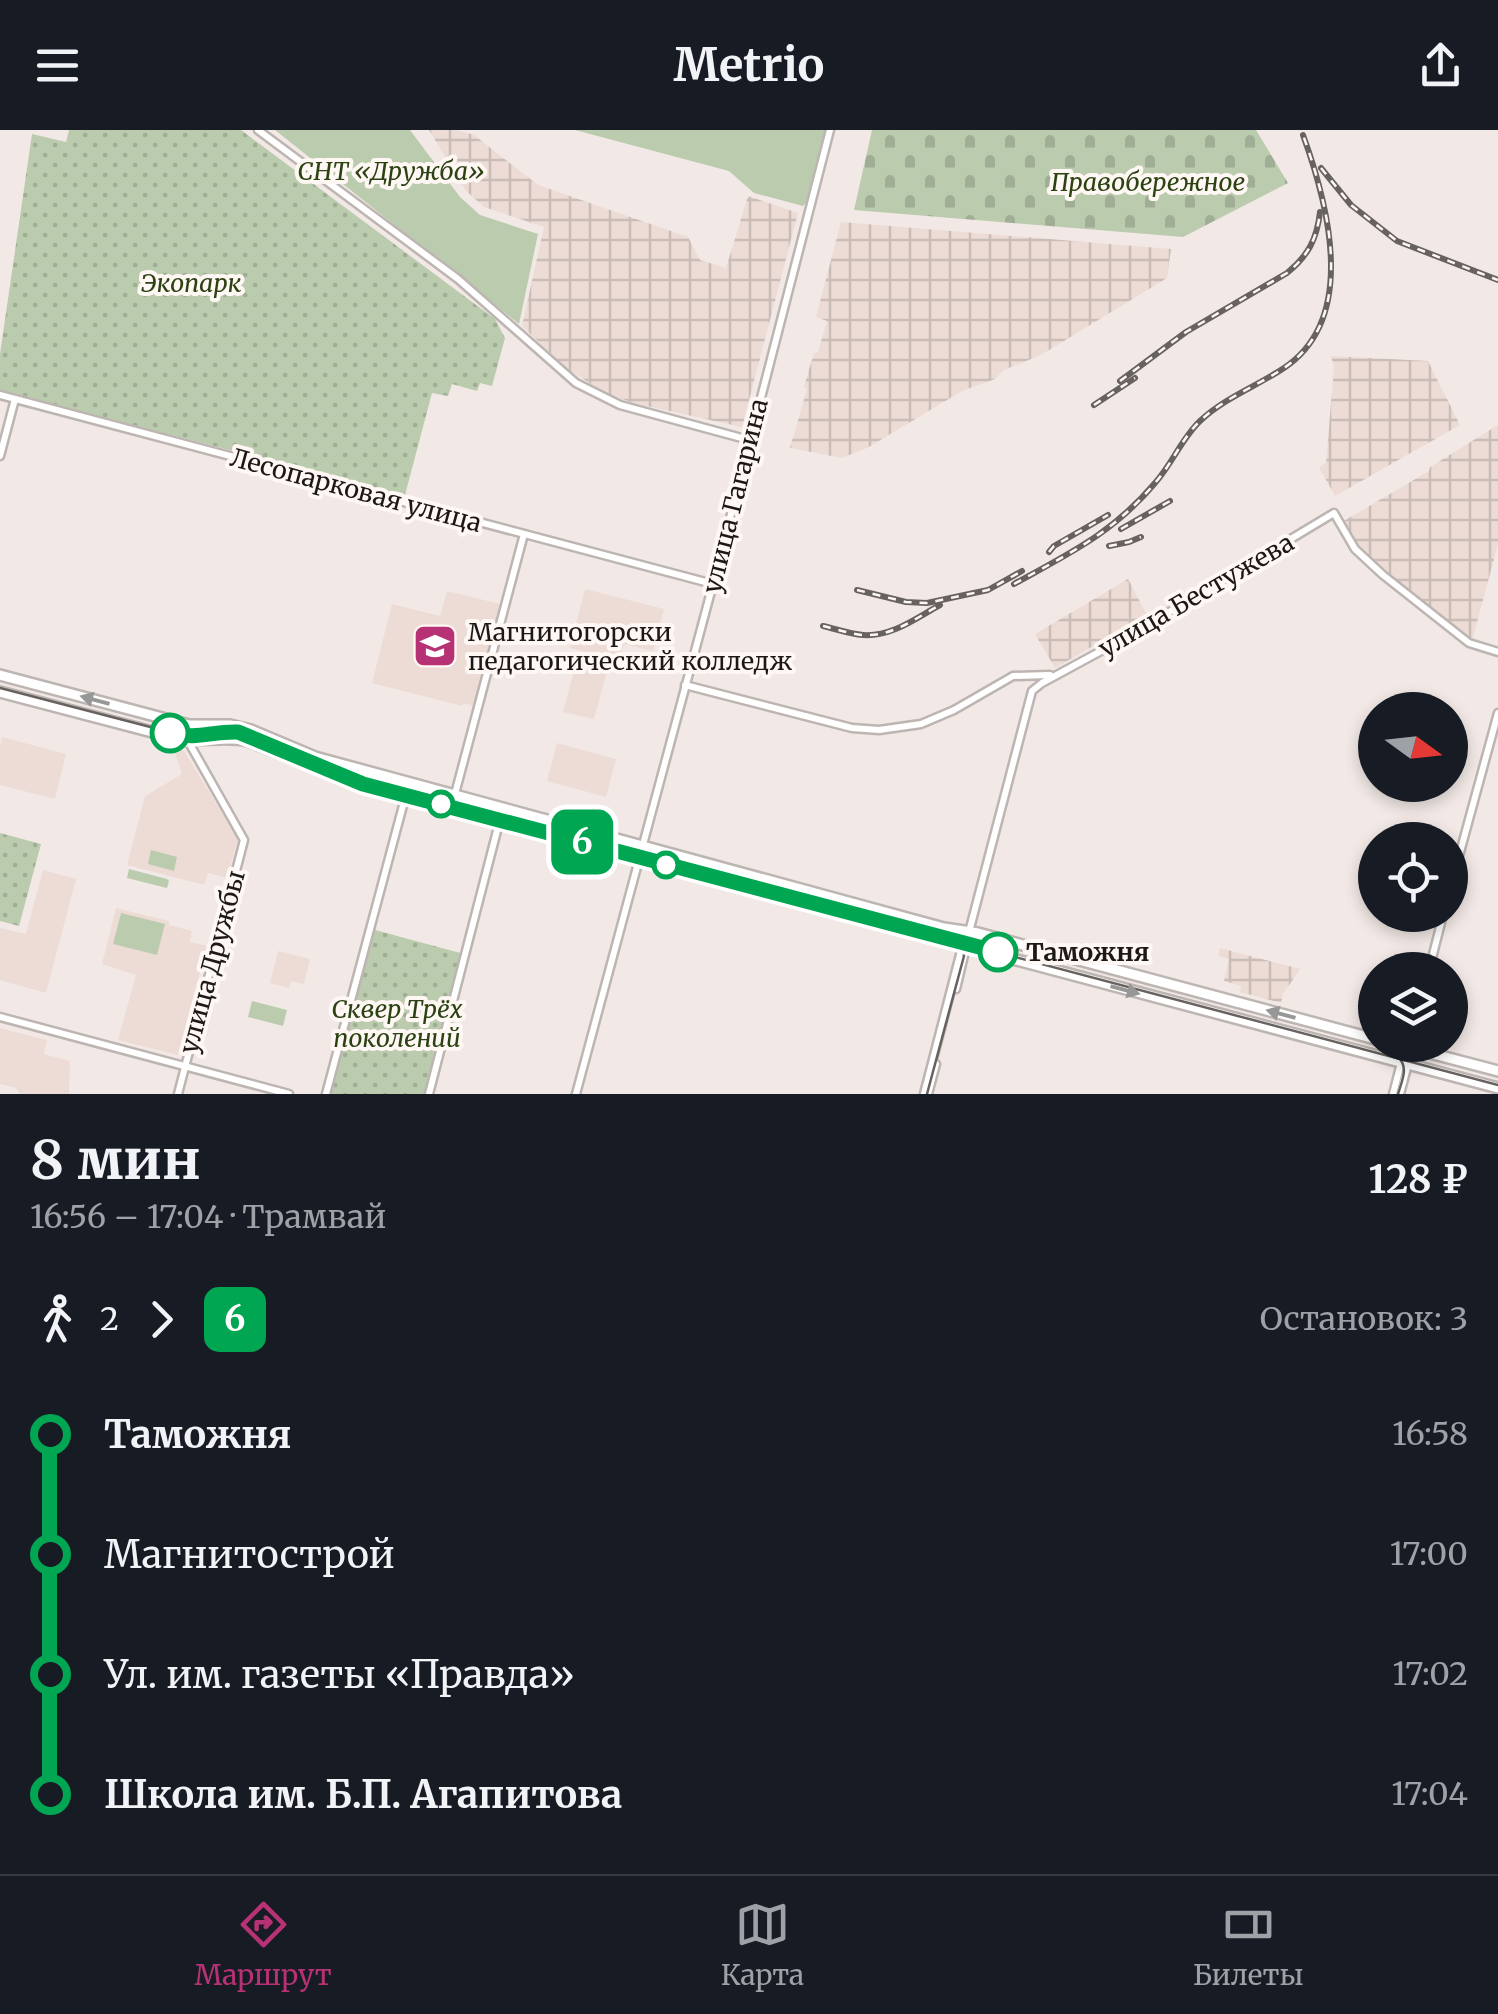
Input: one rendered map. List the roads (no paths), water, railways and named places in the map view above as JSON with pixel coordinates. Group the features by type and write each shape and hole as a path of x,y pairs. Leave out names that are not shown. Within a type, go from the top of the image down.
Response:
{"main road":[{"path":"258,130 458,279 576,383 620,405 749,440"},
{"name":"улица Гагарина","path":"576,1094 830,130"},
{"name":"Лесопарковая улица","path":"0,396 712,584"},
{"path":"0,456 15,399"},
{"name":"улица Бестужева","path":"1056,674 1136,632 1334,513 1354,549 1383,575 1469,644 1498,652"},
{"path":"451,810 524,534"},
{"path":"685,684 852,728 880,730 921,724 1013,676 1056,674"},
{"path":"1032,692 1056,674"},
{"path":"0,675 189,725 251,730 316,757 944,928 1358,1035"},
{"path":"926,1094 1032,692 1026,676"},
{"path":"0,692 188,740 248,740 358,785 1498,1088"},
{"path":"1468,823 1498,714"},
{"path":"188,740 189,725"},
{"name":"улица Дружбы","path":"178,1094 244,840 188,740"},
{"path":"326,1094 405,798"},
{"path":"428,1094 500,823"},
{"path":"0,1017 289,1094"},
{"path":"1465,1062 1498,1071"},
{"path":"1396,1094 1404,1064"}],"tram line":[{"path":"0,688 185,736 238,732 363,784 1498,1085"},
{"name":"6","path":"170,733 196,737 238,732 363,784 998,952"},
{"path":"927,1094 964,956 957,939"},
{"path":"1398,1094 1403,1079 1402,1062"}],"railway":[{"path":"1014,584 1090,541 1123,516 1161,476 1200,421 1284,368 1307,346 1322,320 1330,290 1331,259 1321,193 1303,135"},
{"path":"1321,168 1351,205 1397,241 1498,280"},
{"path":"1120,381 1186,332 1287,273 1310,246 1320,212"},
{"path":"1094,405 1135,378"},
{"path":"1121,529 1170,501"},
{"path":"1049,552 1108,515"},
{"path":"1109,546 1141,537"},
{"path":"857,590 927,603 988,590 1022,571"},
{"path":"823,626 874,635 903,626 940,605"}],"place":[{"name":"Магнитогорски педагогический колледж","path":"435,646"},
{"name":"Таможня","path":"998,952"}],"park label":[{"name":"СНТ «Дружба»","path":"391,171"},
{"name":"Правобережное","path":"1148,182"},
{"name":"Экопарк","path":"191,283"},
{"name":"Сквер Трёх поколений","path":"397,1024"}]}
